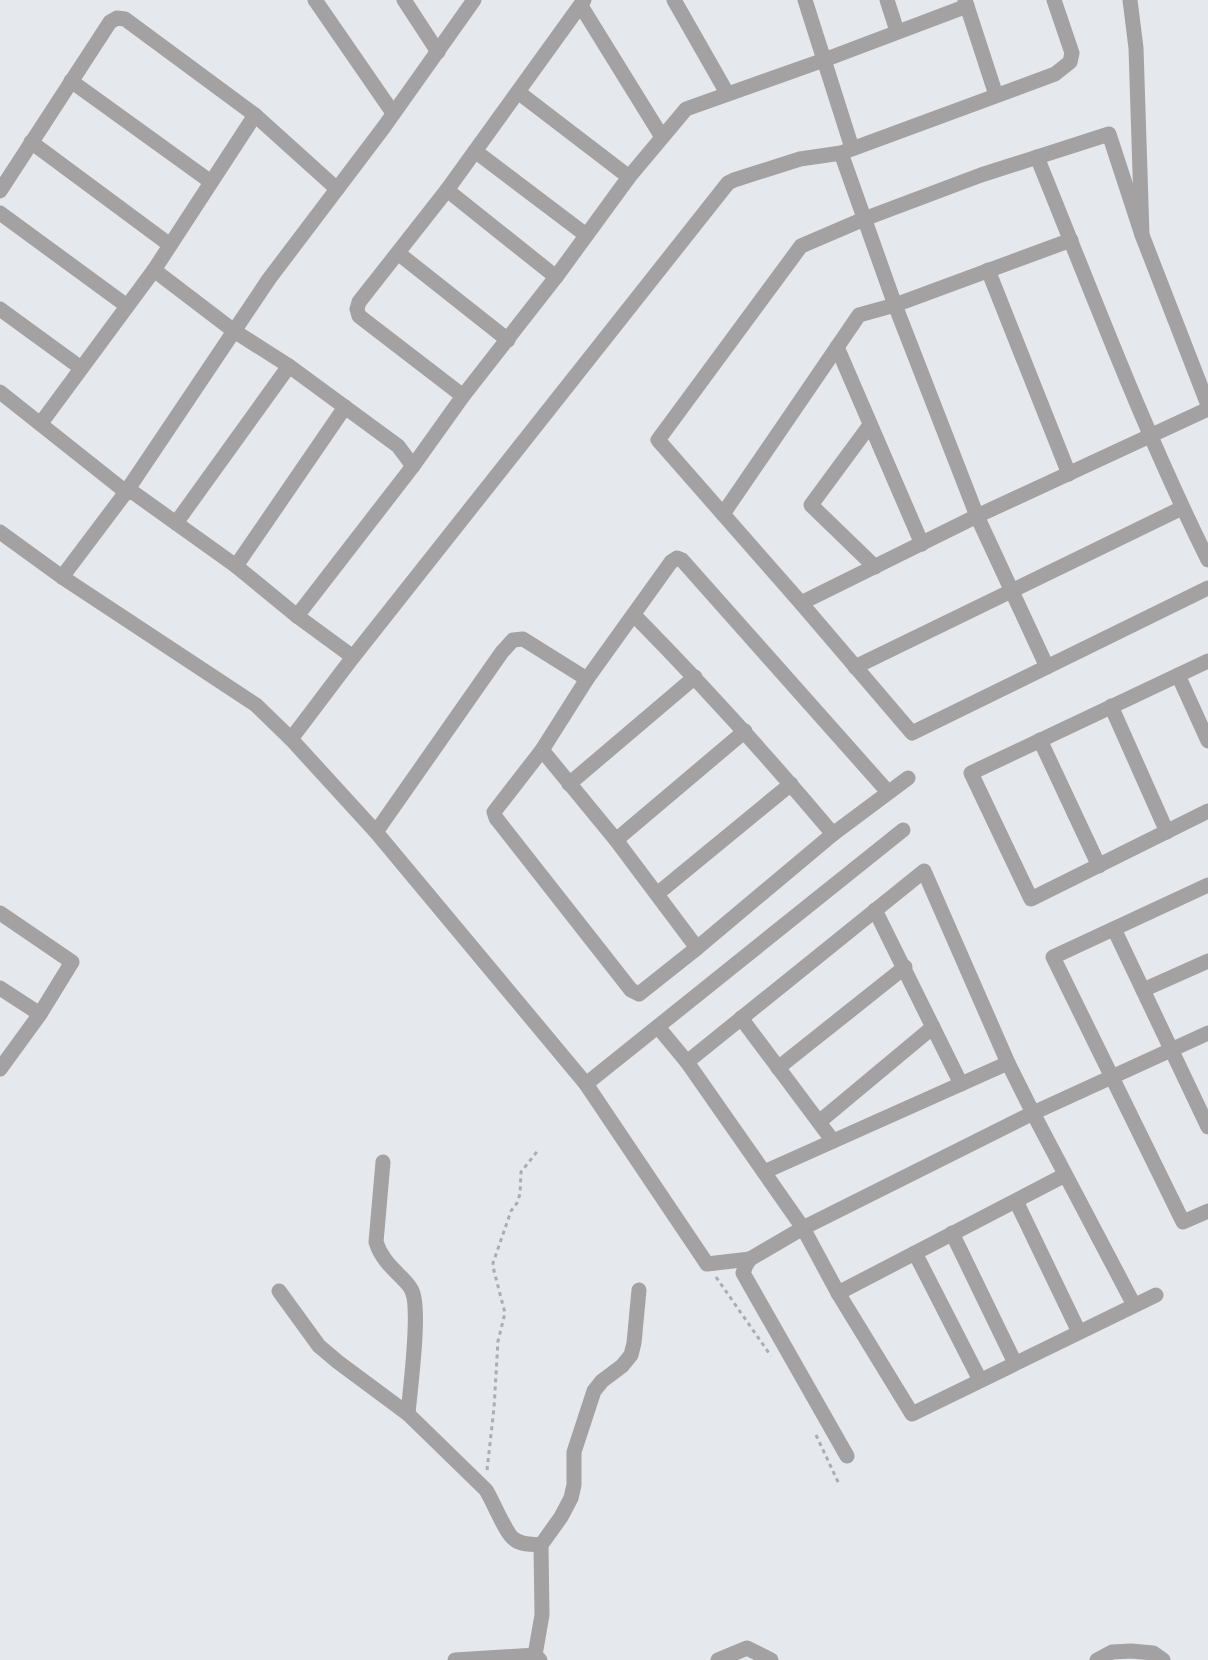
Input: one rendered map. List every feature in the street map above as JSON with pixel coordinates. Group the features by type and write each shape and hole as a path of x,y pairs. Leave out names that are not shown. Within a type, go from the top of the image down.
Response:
{"street":[{"path":"315,0 393,113"},
{"path":"404,0 438,52"},
{"path":"62,577 126,492 269,279 438,52 474,0"},
{"path":"674,0 727,93"},
{"path":"805,0 824,60 864,219 895,305 977,516 1046,667"},
{"path":"887,0 897,31"},
{"path":"291,738 728,183 800,159 846,150 1055,74 1070,62 1072,53 1054,0"},
{"path":"1130,0 1136,48 1142,235"},
{"path":"463,396 359,316 357,309 359,302 447,190 582,3 662,137"},
{"path":"297,616 413,466 463,396 556,277 629,177 686,109 824,60 966,3 996,95"},
{"path":"0,190 110,22 117,18 125,19 255,115 337,189"},
{"path":"71,81 211,182"},
{"path":"518,92 629,177"},
{"path":"41,423 154,270 255,115"},
{"path":"801,603 977,516 1151,436 1208,407 1142,235 1109,134 981,175 864,219 801,246 658,440 912,733 1208,588"},
{"path":"31,142 170,245"},
{"path":"475,151 586,235"},
{"path":"1037,157 1151,436 1182,508 1208,560"},
{"path":"447,190 556,277"},
{"path":"0,213 127,306"},
{"path":"723,514 859,315 895,305 1071,240"},
{"path":"398,253 508,340"},
{"path":"154,270 234,331 289,366 398,446 413,466"},
{"path":"988,270 1069,474"},
{"path":"0,309 81,368"},
{"path":"837,347 922,544"},
{"path":"176,523 289,366"},
{"path":"0,392 126,492 134,493 236,566 297,616 353,657"},
{"path":"236,566 345,407"},
{"path":"870,425 811,505 874,567"},
{"path":"855,667 1182,508"},
{"path":"0,532 62,577 256,705 291,738 376,832 586,1084 707,1264 750,1259 803,1228 1033,1113 1208,1034"},
{"path":"888,792 682,560 677,558 671,562 586,679 542,750 494,812 631,990 639,994 833,834 908,778"},
{"path":"634,615 745,731 833,834"},
{"path":"376,832 502,652 513,640 523,639 586,679"},
{"path":"1208,660 971,773 1032,900 1208,811"},
{"path":"1178,675 1208,741"},
{"path":"569,784 695,677"},
{"path":"1111,706 1167,832"},
{"path":"616,840 745,731"},
{"path":"1040,740 1098,866"},
{"path":"542,750 616,840 697,948"},
{"path":"657,894 791,784"},
{"path":"586,1084 903,830"},
{"path":"687,1062 924,871 1008,1063 1134,1305"},
{"path":"1208,885 1052,957 1183,1222 1208,1211"},
{"path":"875,910 905,967 961,1084"},
{"path":"0,913 72,962 40,1014 0,1069"},
{"path":"1114,929 1206,1119"},
{"path":"1143,990 1208,961"},
{"path":"778,1068 905,967"},
{"path":"0,988 40,1014"},
{"path":"741,1018 833,1141"},
{"path":"658,1027 687,1062 803,1228 838,1293 912,1414 1156,1295"},
{"path":"819,1122 933,1027"},
{"path":"764,1172 1008,1063"},
{"path":"383,1162 376,1242 384,1260 412,1288 414,1300 414,1335 408,1414"},
{"path":"838,1293 1065,1175"},
{"path":"1016,1200 1079,1332"},
{"path":"952,1234 1015,1363"},
{"path":"915,1253 980,1380"},
{"path":"750,1259 743,1273 847,1456"},
{"path":"455,1660 537,1657 542,1615 541,1545 561,1517 571,1498 574,1485 574,1452 594,1391 602,1380 622,1366 631,1355 639,1290"},
{"path":"279,1291 319,1346 408,1414 486,1490 510,1536 522,1544 541,1545"},
{"path":"718,1660 747,1648 771,1660"},
{"path":"1097,1660 1112,1652 1131,1651 1152,1653 1163,1660"}],"path":[{"path":"486,1490 498,1341 506,1314 493,1263 511,1212 520,1194 521,1172 539,1149"},
{"path":"707,1264 773,1360"},
{"path":"816,1434 839,1484"}]}
